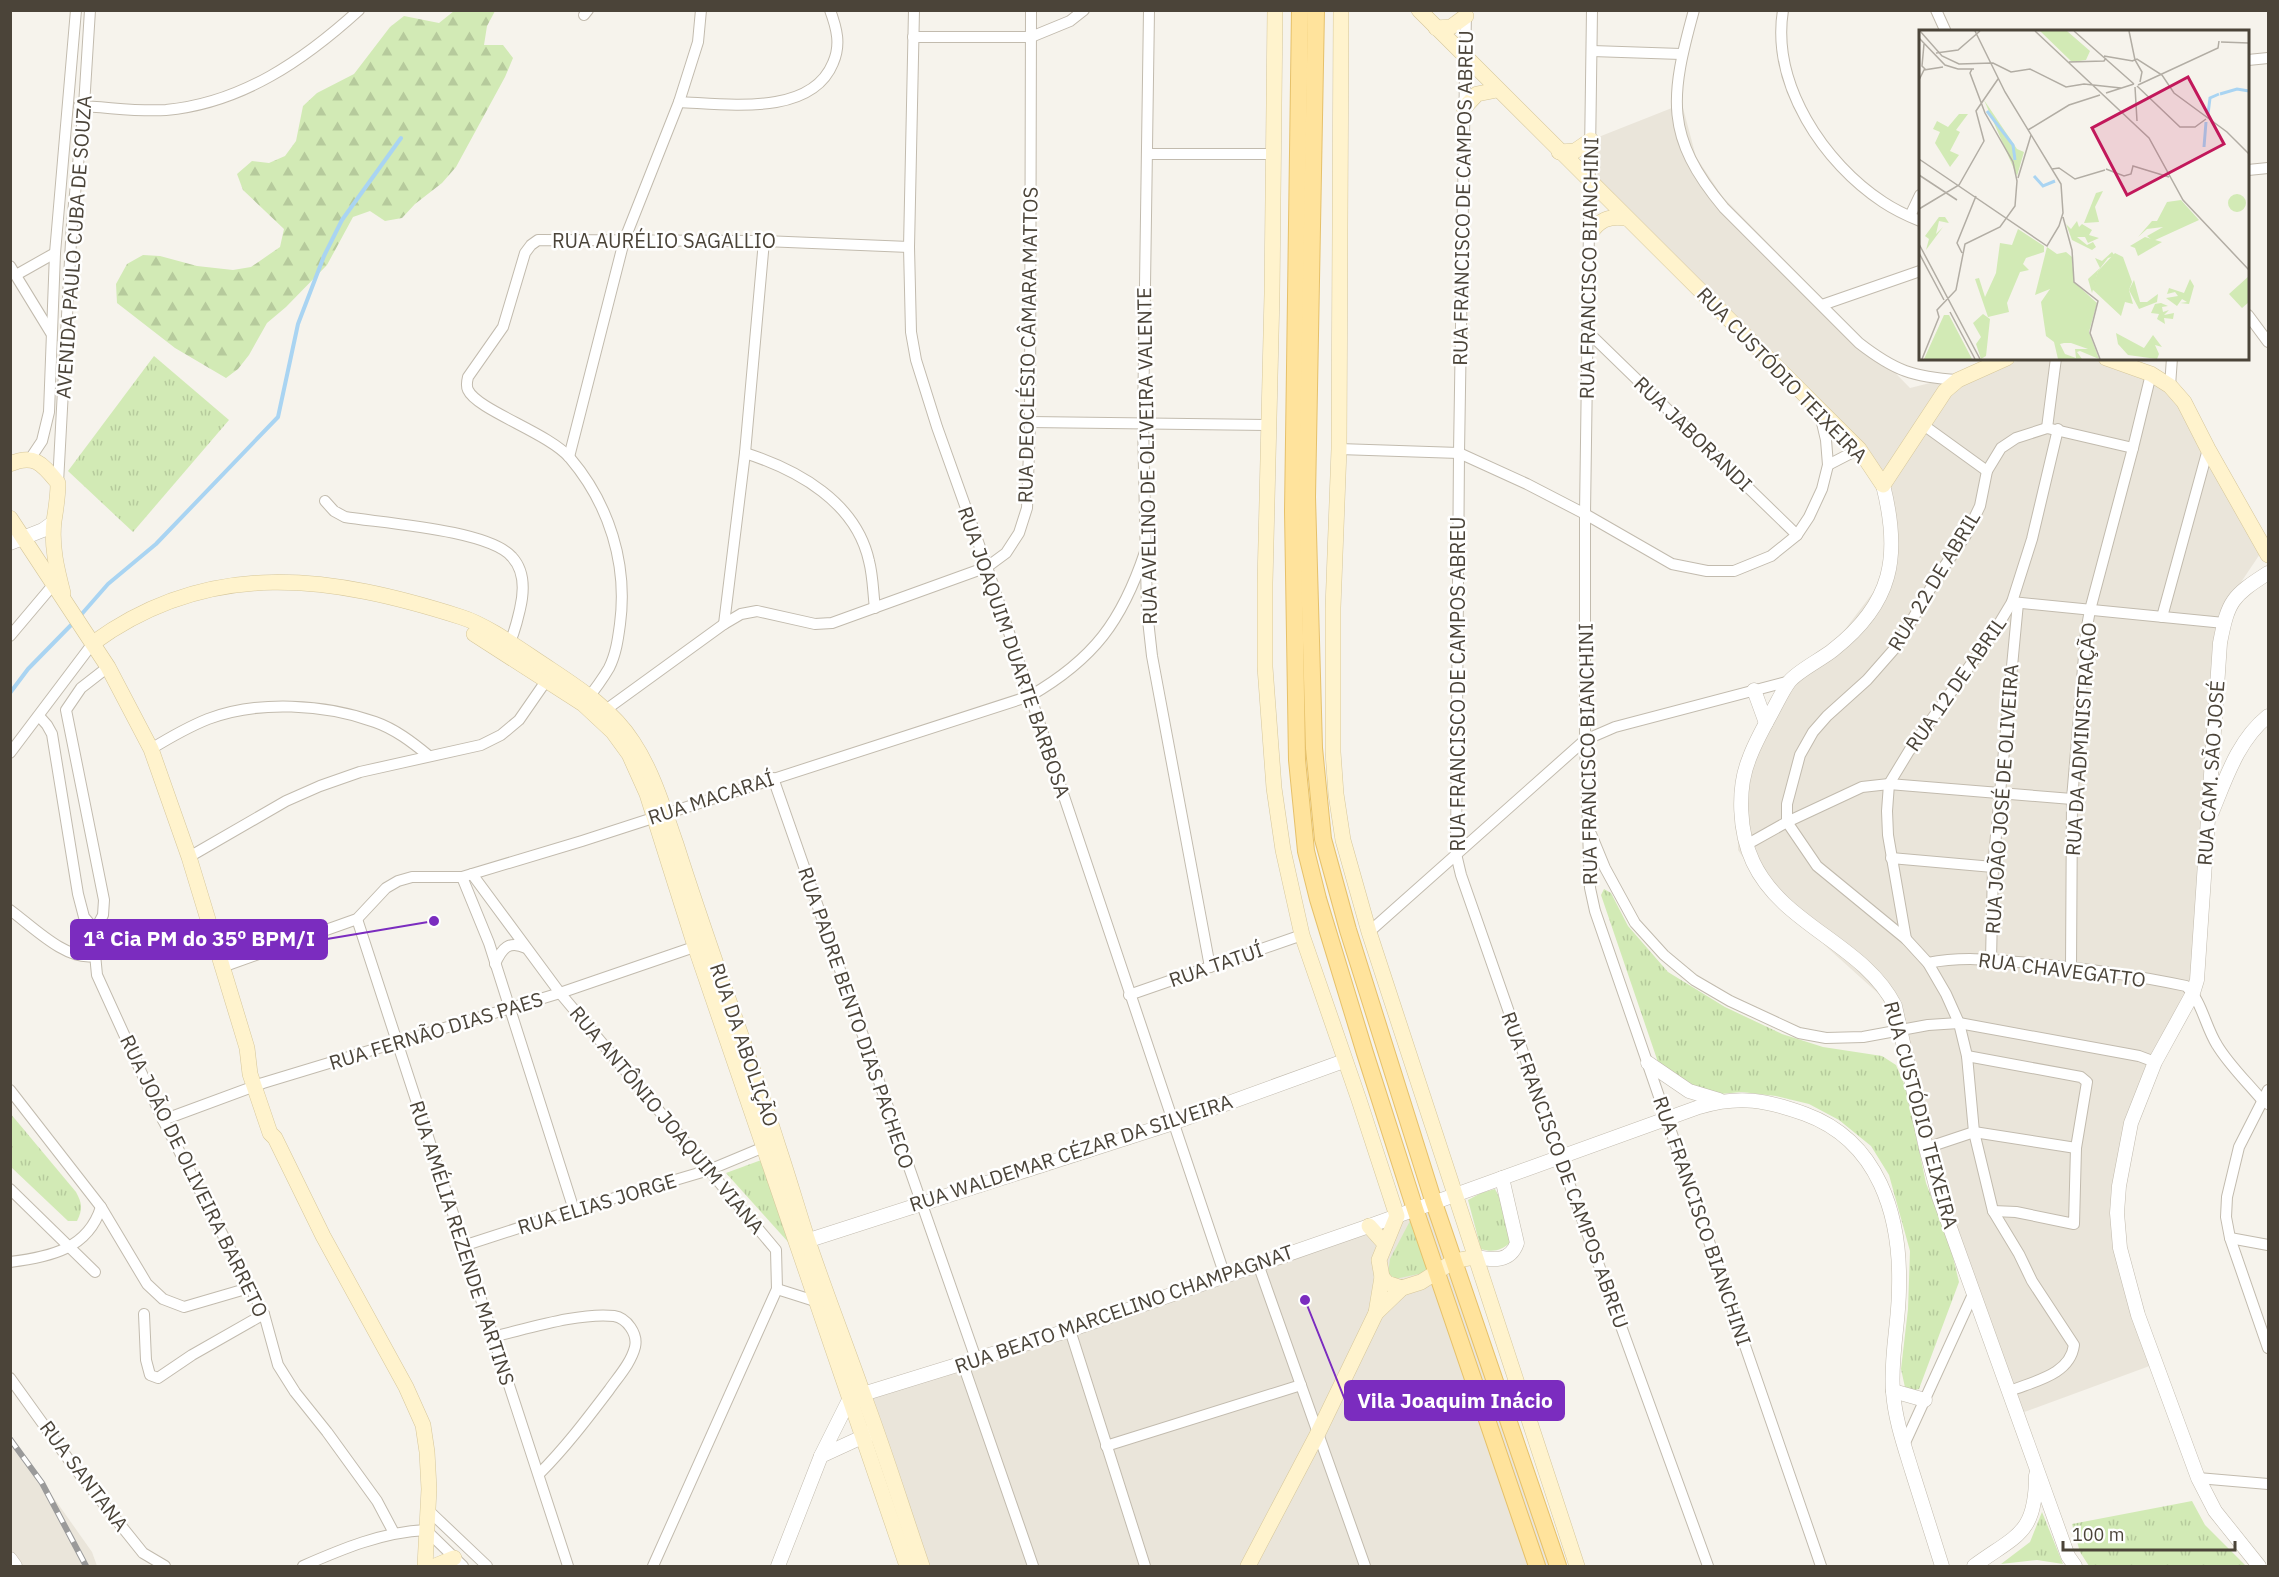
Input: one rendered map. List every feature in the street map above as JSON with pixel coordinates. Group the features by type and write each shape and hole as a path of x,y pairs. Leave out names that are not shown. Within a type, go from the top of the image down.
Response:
{"main road":[{"path":"1248,1566 1317,1435 1376,1313 1382,1277 1379,1260 1396,1216 1302,935 1283,850 1274,788 1269,731 1265,594 1267,425 1272,294 1275,10"},
{"path":"1300,10 1293,511 1297,760 1306,851 1318,899 1415,1209 1537,1566"},
{"path":"1316,10 1307,497 1314,748 1323,839 1348,930 1434,1203 1558,1566"},
{"path":"1341,10 1339,449 1333,608 1336,794 1342,840 1369,932 1577,1566"},
{"name":"RUA CUSTÓDIO TEIXEIRA","path":"1419,10 1590,184 1859,449 1883,484"},
{"path":"1436,28 1451,27 1466,13"},
{"path":"1464,108 1478,94 1497,90"},
{"path":"1559,152 1575,151 1591,140"},
{"path":"1590,234 1601,221 1608,218 1625,218"},
{"path":"1883,484 1945,392 1958,380 2003,360"},
{"path":"2112,360 2151,374 2170,386 2184,402 2268,555"},
{"path":"10,464 30,459 43,466 58,483 54,552 67,602"},
{"path":"10,518 17,541 67,602 108,668 151,748 189,857 247,1048 250,1074 259,1085 265,1121 296,1185 406,1387 423,1425 428,1452 425,1566"},
{"name":"RUA DA ABOLIÇÃO","path":"89,636 110,630 152,608 224,586 256,582 342,586 420,604 448,615 462,617 620,724 643,758 764,1147 802,1241 857,1396 907,1566"},
{"name":"RUA DA ABOLIÇÃO","path":"508,648 546,681 586,700"},
{"name":"RUA DA ABOLIÇÃO","path":"702,944 777,1142 818,1302 857,1396"},
{"path":"1369,1226 1384,1244"},
{"path":"1376,1313 1402,1288 1421,1282 1454,1261 1475,1257"},
{"path":"1382,1277 1387,1283 1402,1288"},
{"name":"RUA DA ABOLIÇÃO","path":"869,1434 922,1566"},
{"path":"435,1566 458,1562"}],"street":[{"name":"AVENIDA PAULO CUBA DE SOUZA","path":"30,459 42,441 49,412 55,253 76,10"},
{"name":"AVENIDA PAULO CUBA DE SOUZA","path":"58,483 72,223 84,106 90,10"},
{"path":"69,105 167,110 247,90 318,46 359,10"},
{"path":"586,700 609,667 617,646 623,603 623,582 615,542 602,507 569,457 624,242 679,102 698,42 701,10"},
{"path":"679,102 743,104 778,102 806,94 820,85 831,69 837,53 836,26 830,10"},
{"name":"RUA JOAQUIM DUARTE BARBOSA","path":"914,10 909,247 911,332 916,360 1225,1276"},
{"name":"RUA DEOCLÉSIO CÂMARA MATTOS","path":"602,712 741,614 757,612 815,624 832,623 987,567 1006,553 1019,533 1027,508 1030,422 1031,10"},
{"path":"913,37 1031,37 1070,21 1084,10"},
{"name":"RUA AVELINO DE OLIVEIRA VALENTE","path":"1149,10 1143,423 1147,611 1152,656 1210,967"},
{"name":"RUA FRANCISCO BIANCHINI","path":"1592,10 1585,514 1587,825 1590,888 1595,911 1821,1566"},
{"path":"1694,10 1681,54 1677,88 1678,122 1682,142 1705,185 1724,208 1859,343 1902,371 1926,378 1958,380"},
{"path":"1783,10 1782,44 1787,70 1796,98 1813,130 1833,158 1856,181 1884,203 1919,220"},
{"path":"1936,10 1945,30"},
{"name":"RUA FRANCISCO DE CAMPOS ABREU","path":"1466,13 1456,854 1461,875 1560,1158 1708,1566"},
{"path":"1592,51 1681,54"},
{"path":"2249,60 2268,58"},
{"path":"1147,154 1273,154"},
{"path":"2249,170 2268,168"},
{"path":"1910,216 1919,197"},
{"name":"RUA AURÉLIO SAGALLIO","path":"569,457 546,437 481,404 468,391 466,382 506,321 525,253 538,240 764,241 909,247"},
{"path":"724,624 745,453 764,241"},
{"path":"51,333 13,271 55,253"},
{"path":"1822,305 1919,271"},
{"path":"2249,318 2268,342"},
{"name":"RUA JABORANDI","path":"1589,333 1797,535"},
{"name":"RUA 12 DE ABRIL","path":"1906,939 1891,858 1887,811 1889,784 1909,751 2015,602 2032,539 2052,429 2056,360"},
{"path":"2170,386 2172,360"},
{"name":"RUA DA ADMINISTRAÇÃO","path":"2071,967 2072,799 2086,632 2151,374"},
{"path":"1339,449 1459,453 1585,514 1672,564 1707,571 1734,571 1771,556 1797,535 1809,517 1828,465 1826,440 1818,409"},
{"path":"1030,422 1267,425"},
{"path":"1922,424 1987,471"},
{"path":"2052,429 2133,448"},
{"name":"RUA 22 DE ABRIL","path":"1787,822 1787,804 1791,783 1800,755 1813,732 1827,716 1867,680 1896,646 1939,574 1975,520 1987,471 2001,448 2016,438 2052,429"},
{"path":"1828,465 1859,449"},
{"path":"2162,617 2208,449"},
{"path":"745,453 796,473 822,491 840,509 864,544 870,562 875,608"},
{"name":"RUA CUSTÓDIO TEIXEIRA","path":"1883,484 1891,514 1893,551 1888,576 1880,597 1854,634 1790,681 1766,723 1748,760 1746,771 1742,814 1746,845 1754,863 1773,891 1788,907 1872,972 1887,990 1895,1006 1939,1197 2068,1556 2075,1566"},
{"path":"325,501 345,518 458,534 485,541 501,548 513,557 522,577 523,595 508,648"},
{"path":"17,541 43,530 54,522"},
{"name":"RUA MACARAÍ","path":"222,967 357,919 386,888 398,881 412,877 467,875 582,842 1030,696 1060,678 1107,632 1135,581 1145,552"},
{"name":"RUA CAM. SÃO JOSÉ","path":"2259,1566 2215,1511 2198,1478 2138,1315 2120,1248 2117,1213 2119,1186 2131,1123 2155,1062 2193,993 2197,980 2220,643 2224,623 2232,601 2243,589 2268,573"},
{"path":"10,636 53,585"},
{"path":"2015,602 2224,623"},
{"name":"RUA JOÃO JOSÉ DE OLIVEIRA","path":"1991,960 1993,867 2015,602"},
{"path":"10,753 60,688 89,636"},
{"path":"66,710 81,688 108,668"},
{"path":"189,857 286,801 320,786 360,772 481,745 501,735 519,720 546,681"},
{"path":"1369,932 1586,740 1615,727 1790,681"},
{"name":"RUA JOÃO DE OLIVEIRA BARRETO","path":"60,688 104,900 104,915 95,930 94,956 98,975 163,1120 264,1314 278,1365 295,1392 377,1501 394,1533"},
{"path":"1754,690 1766,723"},
{"path":"151,748 210,718 273,706 344,713 376,722 405,737 429,756"},
{"path":"39,716 52,735 78,894 84,917 95,930"},
{"path":"2207,825 2232,763 2247,739 2268,716"},
{"path":"2212,756 2223,763 2232,763"},
{"name":"RUA PADRE BENTO DIAS PACHECO","path":"773,778 920,1203 1033,1566"},
{"path":"1746,845 1787,822 1863,787 1889,784 2072,799"},
{"path":"1787,822 1809,856 1826,875 1906,939 1928,963 1959,1023 1967,1056 1974,1132 1993,1211 2032,1281 2074,1346 2072,1356 2065,1366 2056,1372 2010,1390"},
{"path":"1587,825 1605,868 1635,923 1664,955 1694,980 1760,1016 1799,1033 1826,1038 1863,1036 1928,1025 1959,1023 2139,1056 2155,1062"},
{"path":"1891,858 1993,867"},
{"path":"467,875 574,1210"},
{"name":"RUA ANTÔNIO JOAQUIM VIANA","path":"467,875 560,993 776,1250 777,1289"},
{"path":"10,910 69,952 82,957 94,956"},
{"name":"RUA AMÉLIA REZENDE MARTINS","path":"357,919 568,1566"},
{"name":"RUA TATUÍ","path":"1129,995 1302,935"},
{"path":"495,964 501,950 508,945 516,944 526,948"},
{"name":"RUA FERNÃO DIAS PAES","path":"163,1120 259,1085 560,993 702,944"},
{"name":"RUA CHAVEGATTO","path":"1928,963 1945,960 1991,960 2071,967 2169,983 2186,987 2193,993"},
{"path":"2193,993 2216,1043 2265,1102"},
{"path":"1967,1056 2085,1079 2088,1085 2076,1148 2074,1224 2016,1212 1993,1211"},
{"name":"RUA WALDEMAR CÉZAR DA SILVEIRA","path":"802,1241 1173,1123 1344,1061"},
{"path":"1648,1064 1689,1091 1721,1101 1742,1099 1776,1103 1814,1117 1840,1133 1863,1154 1878,1175 1895,1227 1898,1250 1899,1289 1892,1371 1896,1414 1942,1566"},
{"path":"10,1090 101,1207 147,1284 163,1299 184,1307 249,1288"},
{"path":"2268,1090 2265,1102 2239,1147 2226,1207 2230,1238 2268,1348"},
{"name":"RUA BEATO MARCELINO CHAMPAGNAT","path":"857,1396 1070,1330 1721,1101"},
{"path":"1926,1148 1974,1132 2076,1148"},
{"name":"RUA ELIAS JORGE","path":"463,1246 709,1170 764,1147"},
{"path":"1475,1257 1503,1259 1510,1255 1517,1243 1502,1178"},
{"path":"10,1189 95,1272"},
{"path":"10,1262 70,1248 89,1232 101,1207"},
{"path":"2230,1238 2268,1245"},
{"path":"1258,1264 1365,1566"},
{"path":"653,1566 777,1289 818,1302"},
{"path":"1904,1445 1974,1292"},
{"path":"144,1314 146,1360 150,1375 158,1378 192,1355 264,1314"},
{"path":"492,1337 586,1317 606,1316 616,1316 629,1324 635,1336 635,1347 626,1366 577,1433 539,1474"},
{"path":"1070,1330 1145,1566"},
{"name":"RUA SANTANA","path":"10,1378 74,1467 143,1553 165,1566"},
{"path":"1107,1446 1301,1385"},
{"path":"1893,1391 1925,1400"},
{"path":"778,1566 821,1456 857,1396"},
{"path":"821,1456 869,1434"},
{"path":"1974,1566 2021,1533 2031,1516 2036,1495 2036,1464"},
{"path":"2198,1478 2268,1484"},
{"path":"428,1510 487,1566"},
{"path":"303,1566 345,1548 394,1533 426,1530 458,1562"},
{"path":"10,1559 15,1566"}],"shaded area":[{"path":"1682,104 1696,157 1722,196 1910,388 2022,360 2106,360 2180,392 2262,551 2225,606 2192,989 2139,1104 2128,1151 2122,1215 2137,1315 2155,1364 2016,1415 1917,1134 1903,1027 1881,996 1768,894 1738,850 1738,770 1785,682 1840,636 1881,582 1890,556 1883,475 1598,189 1596,138"},
{"path":"1434,1203 1560,1566 904,1566 850,1398"},
{"path":"10,1436 92,1552 97,1566 21,1566 11,1554"}],"green space":[{"path":"454,11 495,11 487,26 484,45 503,45 513,58 456,167 442,183 415,204 402,218 385,221 370,211 353,217 327,265 267,323 249,355 238,369 226,378 175,348 117,303 116,284 127,264 143,255 160,256 197,266 233,270 251,267 280,247 284,229 243,190 237,174 252,161 269,163 285,156 296,141 303,106 317,93 354,74 390,27 404,16 439,23"},
{"path":"154,356 229,420 133,532 68,471"},
{"path":"1604,889 1611,893 1628,926 1668,972 1725,1007 1782,1034 1823,1047 1882,1056 1896,1065 1906,1088 1926,1183 1950,1245 1959,1282 1919,1389 1906,1392 1901,1369 1908,1309 1910,1251 1889,1175 1871,1146 1839,1120 1809,1104 1776,1096 1742,1092 1698,1096 1661,1071 1601,895"},
{"path":"10,1113 76,1192 81,1206 77,1221 68,1221 11,1167"},
{"path":"767,1158 789,1243 726,1173"},
{"path":"1495,1189 1501,1201 1511,1242 1501,1249 1489,1251 1481,1249 1468,1200"},
{"path":"1411,1219 1428,1272 1395,1279 1388,1273 1390,1259"},
{"path":"2192,1501 2205,1525 2246,1566 2089,1566 2080,1552 2072,1524"},
{"path":"2042,1512 2063,1564 2037,1560 2001,1564 2030,1542"}],"waterway":[{"path":"80,616 108,584 156,544 278,417 298,324 324,256 342,220 401,138"},
{"path":"10,693 28,669 75,621"}],"railway":[{"path":"10,1439 42,1483 86,1566"}],"place":[{"name":"1ª Cia PM do 35º BPM/I","path":"434,921"},
{"name":"Vila Joaquim Inácio","path":"1305,1300"}]}
